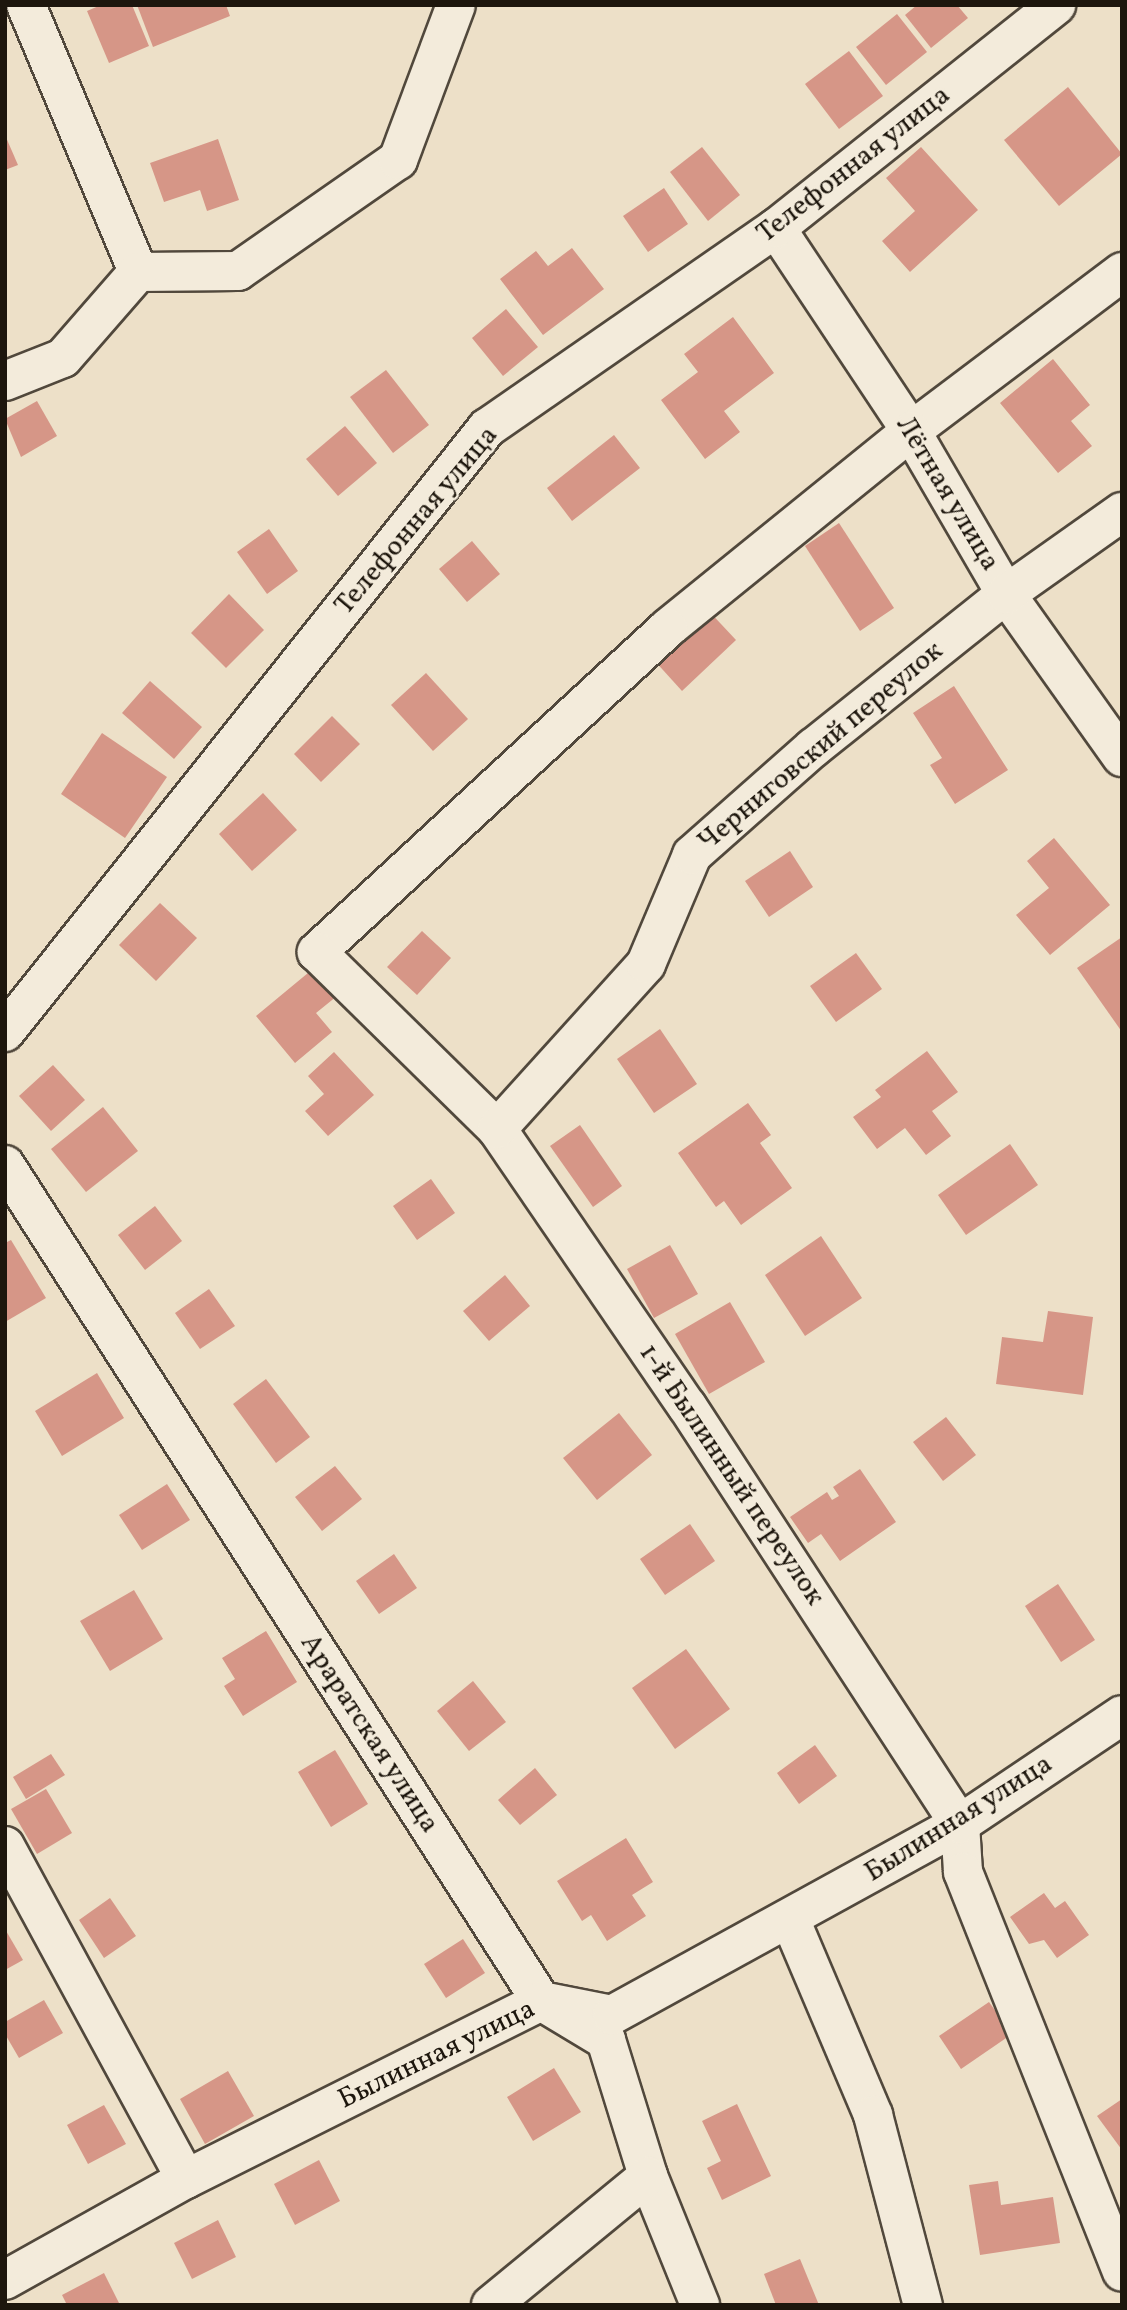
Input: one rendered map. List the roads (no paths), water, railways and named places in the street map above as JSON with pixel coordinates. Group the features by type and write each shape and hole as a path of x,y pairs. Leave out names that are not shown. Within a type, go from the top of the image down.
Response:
{"street":[{"path":"26,5 138,272"},
{"path":"5,380 63,358 138,272 237,271 398,160 456,5"},
{"name":"Телефонная улица","path":"5,1032 488,428 776,228 1056,5"},
{"name":"Лётная улица","path":"776,228 911,431 1006,594 1122,757"},
{"path":"911,431 1122,272"},
{"name":"1-й Былинный переулок","path":"911,431 668,628 317,952 497,1129 695,1417 960,1824"},
{"name":"Черниговский переулок","path":"497,1129 646,964 692,855 813,748 1006,594 1122,512"},
{"name":"Араратская улица","path":"5,1166 541,2001 606,2040 648,2176 700,2305"},
{"name":"Былинная улица","path":"5,2280 186,2179 541,2001 612,2015 960,1824 1122,1715"},
{"path":"960,1824 963,1872 1122,2270"},
{"path":"5,1846 186,2179"},
{"path":"789,1919 873,2115 923,2305"},
{"path":"491,2305 648,2176"}]}
